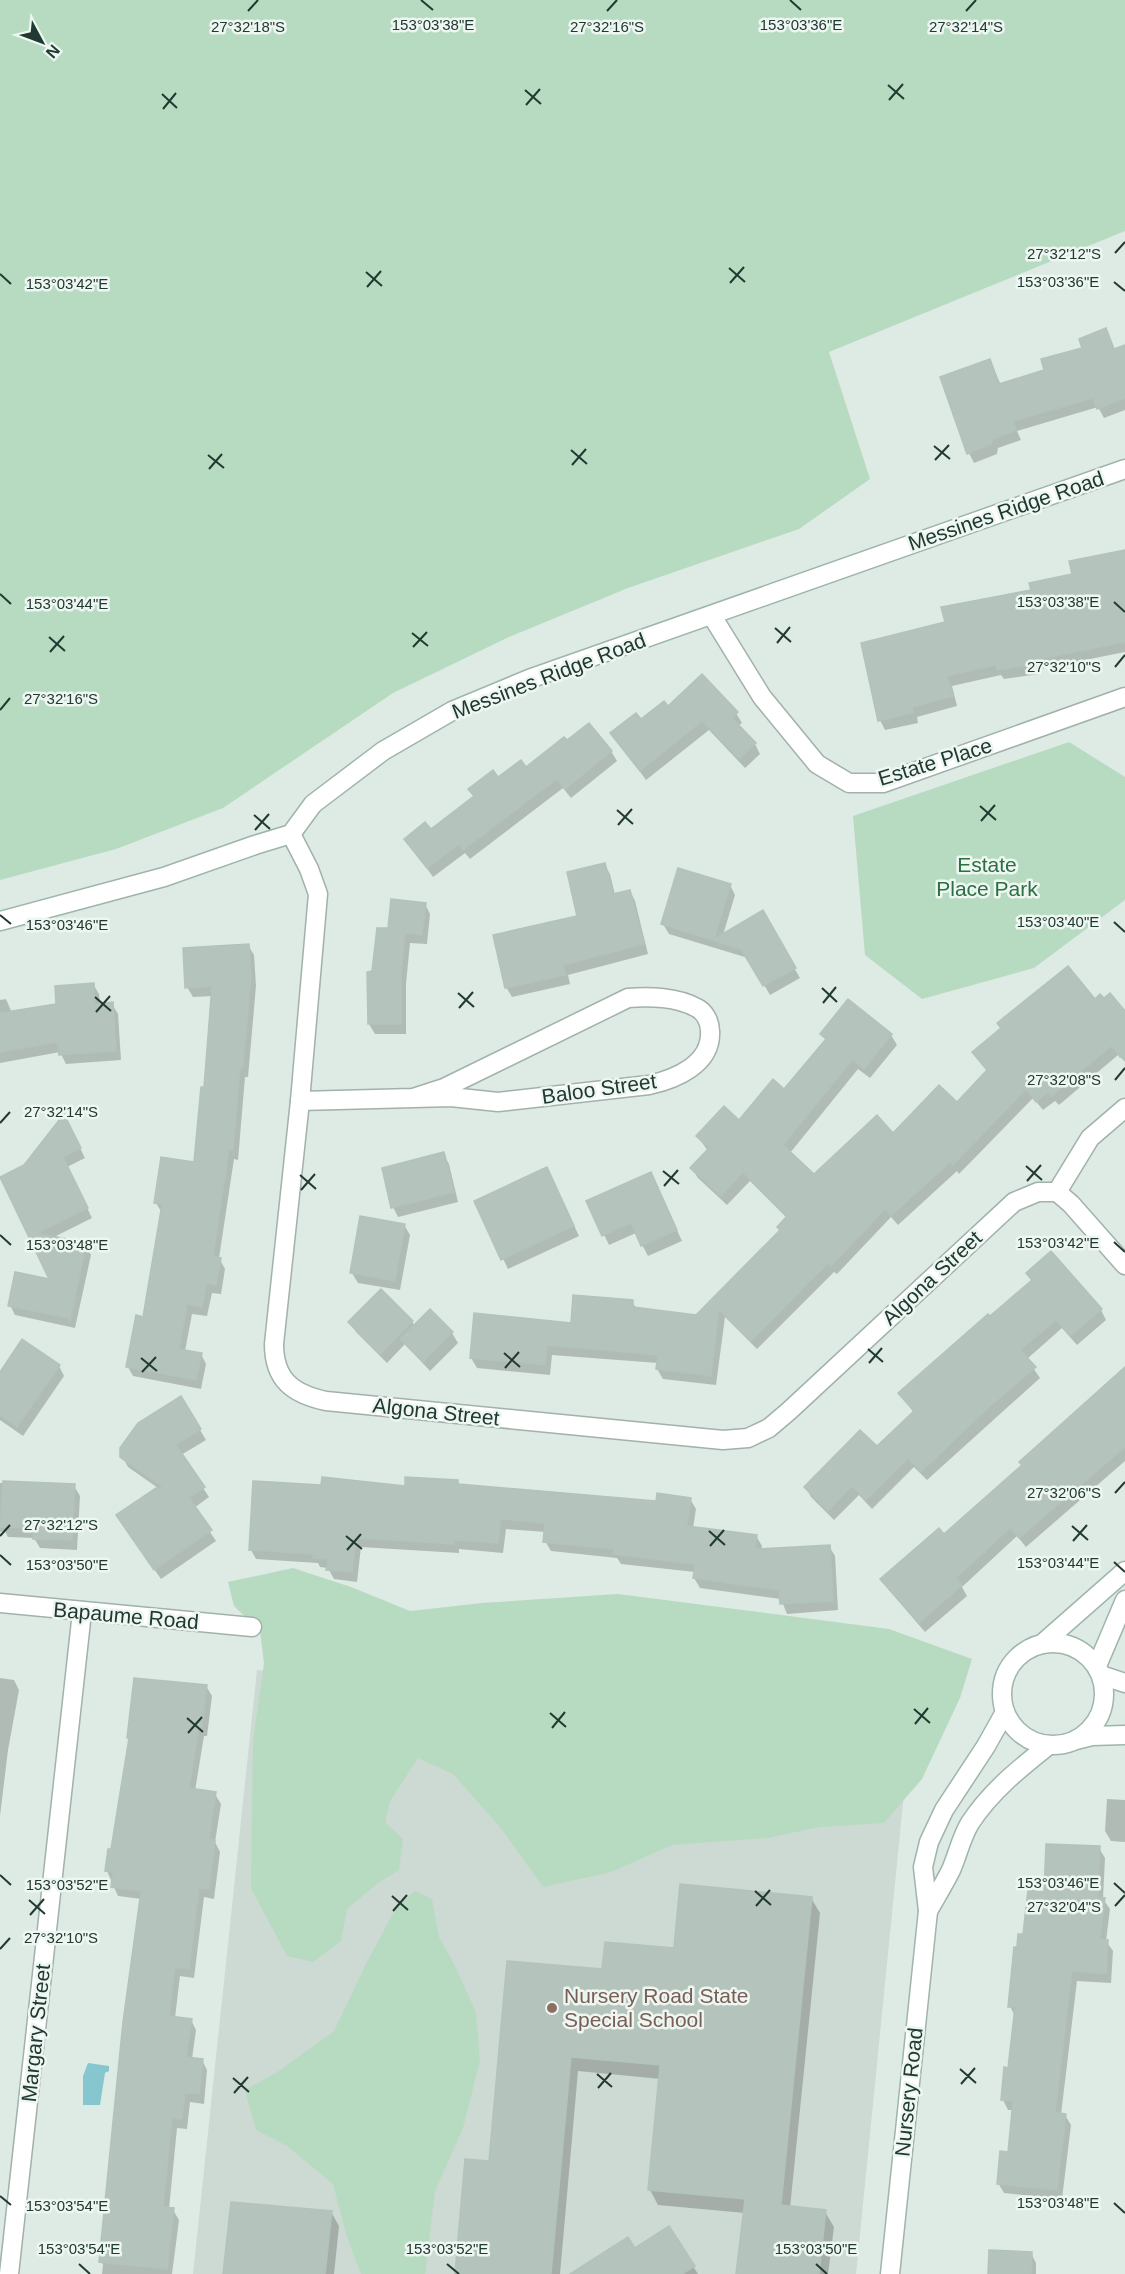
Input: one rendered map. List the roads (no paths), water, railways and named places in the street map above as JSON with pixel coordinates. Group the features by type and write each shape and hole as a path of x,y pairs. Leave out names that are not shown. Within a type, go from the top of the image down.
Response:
{"street":[{"name":"Messines Ridge Road","path":"291,834 313,804 383,750 452,711 529,679 1125,469"},
{"name":"Estate Place","path":"712,616 762,697 817,764 849,783 884,783 1125,697"},
{"path":"0,921 164,877 291,834"},
{"name":"Algona Street","path":"291,834 309,869 318,894 300,1101 274,1352 278,1370 290,1386 307,1396 326,1401 723,1440 748,1438 769,1428 789,1411 1014,1202 1038,1192 1056,1192"},
{"name":"Baloo Street","path":"300,1101 451,1097 498,1102 661,1082 687,1071 700,1060 710,1039 710,1026 702,1012 690,1005 653,998 628,998 444,1088 413,1098"},
{"path":"1125,1108 1090,1138 1056,1192 1071,1204 1125,1265"},
{"path":"1125,1571 1042,1644 1026,1651 1013,1662 1005,1677 1002,1695 1005,1712 1018,1731 1027,1738 1049,1745 1092,1736 1125,1735"},
{"path":"1074,1740 1087,1732 1097,1720 1104,1697 1099,1670 1125,1600"},
{"name":"Bapaume Road","path":"0,1604 252,1627"},
{"name":"Margary Street","path":"9,2274 82,1612"},
{"path":"1042,1644 1058,1643 1073,1646 1086,1654 1099,1670 1125,1683"},
{"name":"Nursery Road","path":"890,2274 928,1911 923,1868 928,1842 944,1810 986,1746 1005,1712"},
{"name":"Nursery Road","path":"928,1911 951,1869 969,1824 991,1796 1015,1772 1049,1745"}],"water":[{"path":"88,2063 109,2066 109,2071 105,2073 100,2105 83,2105 83,2076"}],"place":[{"name":"Nursery Road State Special School","path":"552,2008"}],"park label":[{"name":"Estate Place Park","path":"987,877"}]}
